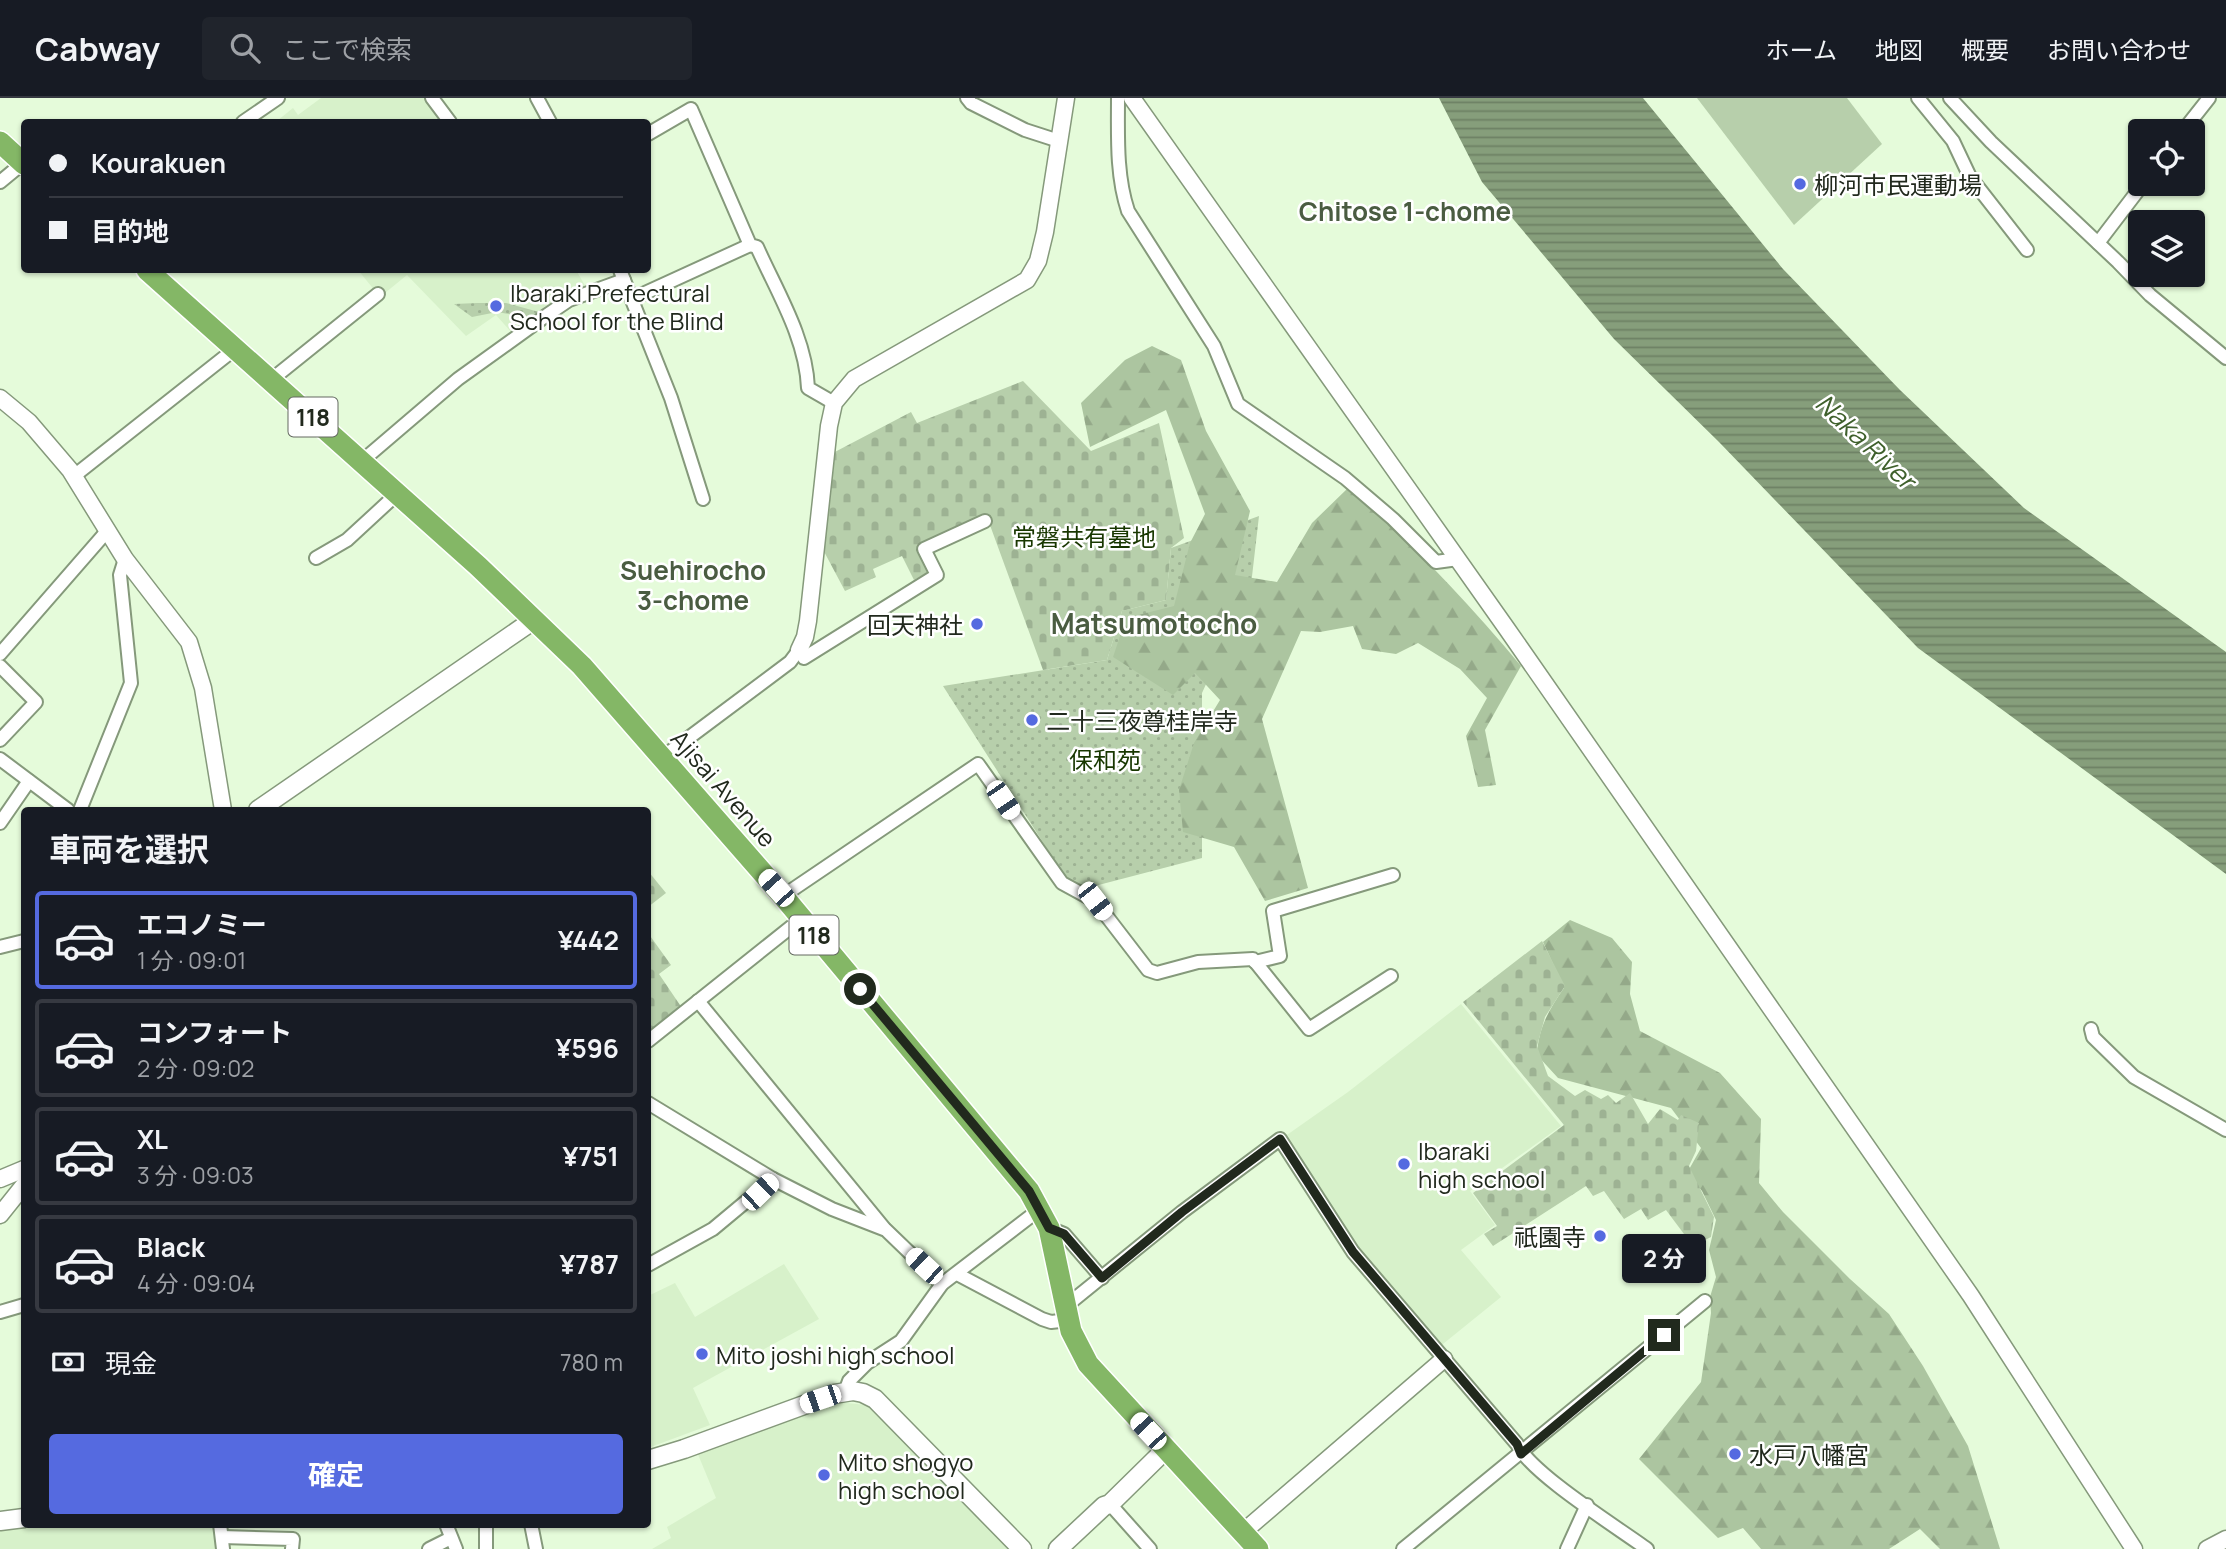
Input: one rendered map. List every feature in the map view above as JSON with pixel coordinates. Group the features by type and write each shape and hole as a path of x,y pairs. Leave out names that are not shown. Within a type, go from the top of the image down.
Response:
{"highway":[{"path":"0,142 21,160"},
{"name":"Ajisai Avenue","path":"150,273 535,619 597,682 663,757 1021,1181 1045,1218 1067,1313 1080,1351 1095,1374 1258,1549"}],"main road":[{"path":"262,807 535,619"},
{"path":"651,1459 845,1392 863,1393 876,1399 1023,1549"},
{"path":"1058,1549 1104,1506 1110,1504 1165,1450"},
{"path":"0,1521 21,1518"}],"street":[{"path":"247,119 278,98"},
{"path":"432,98 448,119"},
{"path":"537,98 548,119"},
{"path":"967,98 971,103 1025,130 1059,141"},
{"path":"802,654 834,403 854,379 1027,280 1041,251 1066,98"},
{"path":"1118,98 1120,173 1128,211 1213,345 1238,404 1345,478 1393,519 1436,562 1458,559"},
{"path":"1132,98 1458,559 1978,1307 2134,1549"},
{"path":"1918,98 1953,141 1970,177 2026,250"},
{"path":"1950,98 1991,142 2150,295 2226,358"},
{"path":"2192,119 2209,98"},
{"path":"651,132 694,104 750,245"},
{"path":"0,182 21,165"},
{"path":"2098,243 2134,196"},
{"path":"632,299 750,245 757,247 807,365 808,388 834,403"},
{"path":"362,461 458,379 547,315 569,300 622,275 671,398 703,499"},
{"path":"271,380 378,294"},
{"path":"74,476 236,348"},
{"path":"0,398 29,422 74,476 125,559 190,642 203,688 223,807"},
{"path":"316,558 347,540 398,493"},
{"path":"663,757 802,654 937,575 924,549 985,521"},
{"path":"0,654 108,530"},
{"path":"81,807 131,682 121,575 125,559"},
{"path":"0,666 36,702 0,740"},
{"path":"0,760 64,807"},
{"path":"783,896 978,764 1062,883 1095,901 1148,970 1157,973 1198,962 1253,959 1309,1029 1391,976"},
{"path":"0,823 29,781"},
{"path":"1255,962 1280,956 1273,911 1394,875"},
{"path":"651,1039 801,919"},
{"path":"0,947 21,942"},
{"path":"698,1001 886,1230 942,1284"},
{"path":"2091,1029 2093,1038 2134,1077 2226,1130"},
{"path":"651,1105 773,1180 832,1209 886,1230"},
{"path":"957,1274 1051,1322 1067,1313 1102,1278 1182,1212 1280,1139 1353,1252 1517,1444 1521,1454 1539,1471 1647,1549"},
{"path":"0,1179 21,1170"},
{"path":"651,1263 713,1229 773,1180"},
{"path":"0,1215 21,1189"},
{"path":"845,1392 849,1381 867,1363 901,1341 942,1284 1045,1218 1064,1234 1102,1278"},
{"path":"1403,1549 1704,1301"},
{"path":"0,1312 21,1305"},
{"path":"1242,1532 1444,1359"},
{"path":"1110,1504 1150,1549"},
{"path":"1567,1549 1587,1505"},
{"path":"486,1528 486,1549"},
{"path":"532,1528 536,1549"},
{"path":"222,1537 293,1539 292,1549"},
{"path":"2207,1549 2226,1539"},
{"path":"429,1549 454,1544"}],"shaded area":[{"path":"321,98 426,98 442,119 279,119 293,108 298,115"},
{"name":"Ibaraki Prefectural School for the Blind","path":"360,273 578,273 587,289 513,334 496,315 466,336 407,275 380,297"},
{"name":"Ibaraki high school","path":"1461,1004 1561,1126 1470,1191 1495,1225 1461,1250 1501,1297 1438,1348 1356,1250 1284,1137 1348,1092"},
{"name":"Mito joshi high school","path":"784,1264 819,1319 693,1388 710,1425 651,1447 651,1295 675,1283 695,1317"},
{"name":"Mito shogyo high school","path":"838,1402 866,1405 893,1424 1011,1549 652,1549 671,1538 667,1527 716,1498 697,1452"},
{"path":"21,1526 21,1528 215,1528 218,1549 0,1549 0,1528"}],"green space":[{"name":"柳河市民運動場","path":"1697,98 1847,98 1882,144 1794,225"},
{"path":"506,303 539,312 530,318 497,312 472,317 454,304"},
{"path":"1152,346 1181,360 1206,431 1250,511 1235,575 1277,582 1312,523 1348,488 1438,573 1521,666 1485,730 1496,785 1478,787 1466,736 1487,698 1460,669 1418,643 1396,654 1362,649 1353,626 1320,632 1301,631 1262,719 1308,888 1265,901 1234,847 1183,832 1179,790 1194,743 1220,700 1195,673 1173,695 1113,657 1126,618 1174,606 1190,543 1205,514 1166,410 1090,447 1081,403 1125,360"},
{"name":"常磐共有墓地","path":"1023,381 1091,451 1159,423 1184,538 1171,548 1166,600 1122,611 1107,660 1043,670 987,517 917,550 928,572 914,580 902,556 873,569 876,577 845,591 820,544 831,454 911,412 917,423"},
{"name":"保和苑","path":"1259,516 1251,585 1202,693 1202,858 1087,888 1067,880 943,686 1107,660 1122,611 1166,600 1171,548"},
{"path":"651,875 666,893 651,905"},
{"path":"1570,920 1612,938 1632,962 1630,994 1640,1031 1720,1073 1761,1119 1759,1183 1783,1212 1889,1314 1923,1366 1968,1446 2000,1549 1940,1549 1920,1529 1889,1549 1761,1549 1743,1528 1718,1538 1639,1459 1701,1382 1711,1313 1710,1297 1716,1277 1709,1250 1716,1220 1702,1191 1687,1173 1701,1148 1671,1108 1558,1078 1537,1055 1545,1020 1564,988 1543,942"},
{"path":"651,937 671,965 659,974 682,1008 651,1032"},
{"path":"1542,941 1565,986 1545,1017 1537,1046 1548,1076 1575,1096 1585,1090 1601,1099 1608,1095 1616,1103 1630,1093 1648,1124 1660,1109 1678,1120 1681,1115 1699,1123 1696,1151 1689,1166 1714,1217 1711,1237 1693,1246 1666,1210 1648,1220 1641,1209 1624,1219 1604,1191 1593,1196 1586,1186 1493,1246 1484,1234 1497,1226 1473,1193 1564,1125 1463,1002"}],"water":[{"name":"Naka River","path":"1439,98 1643,98 1783,269 1900,390 2024,508 2226,652 2226,874 1918,648 1719,442 1614,339 1482,182"}],"place":[{"name":"柳河市民運動場","path":"1800,184"},
{"name":"Ibaraki Prefectural School for the Blind","path":"496,306"},
{"name":"回天神社","path":"977,624"},
{"name":"二十三夜尊桂岸寺","path":"1032,720"},
{"name":"Ibaraki high school","path":"1404,1164"},
{"name":"祇園寺","path":"1600,1236"},
{"name":"Mito joshi high school","path":"702,1354"},
{"name":"水戸八幡宮","path":"1735,1454"},
{"name":"Mito shogyo high school","path":"824,1475"}],"district":[{"name":"Chitose 1-chome","path":"1405,211"},
{"name":"Suehirocho 3-chome","path":"693,585"},
{"name":"Matsumotocho","path":"1154,623"}],"route":[{"path":"860,989 1029,1191 1049,1228 1064,1234 1102,1278 1182,1212 1280,1139 1353,1252 1517,1444 1521,1454 1664,1335"}]}
